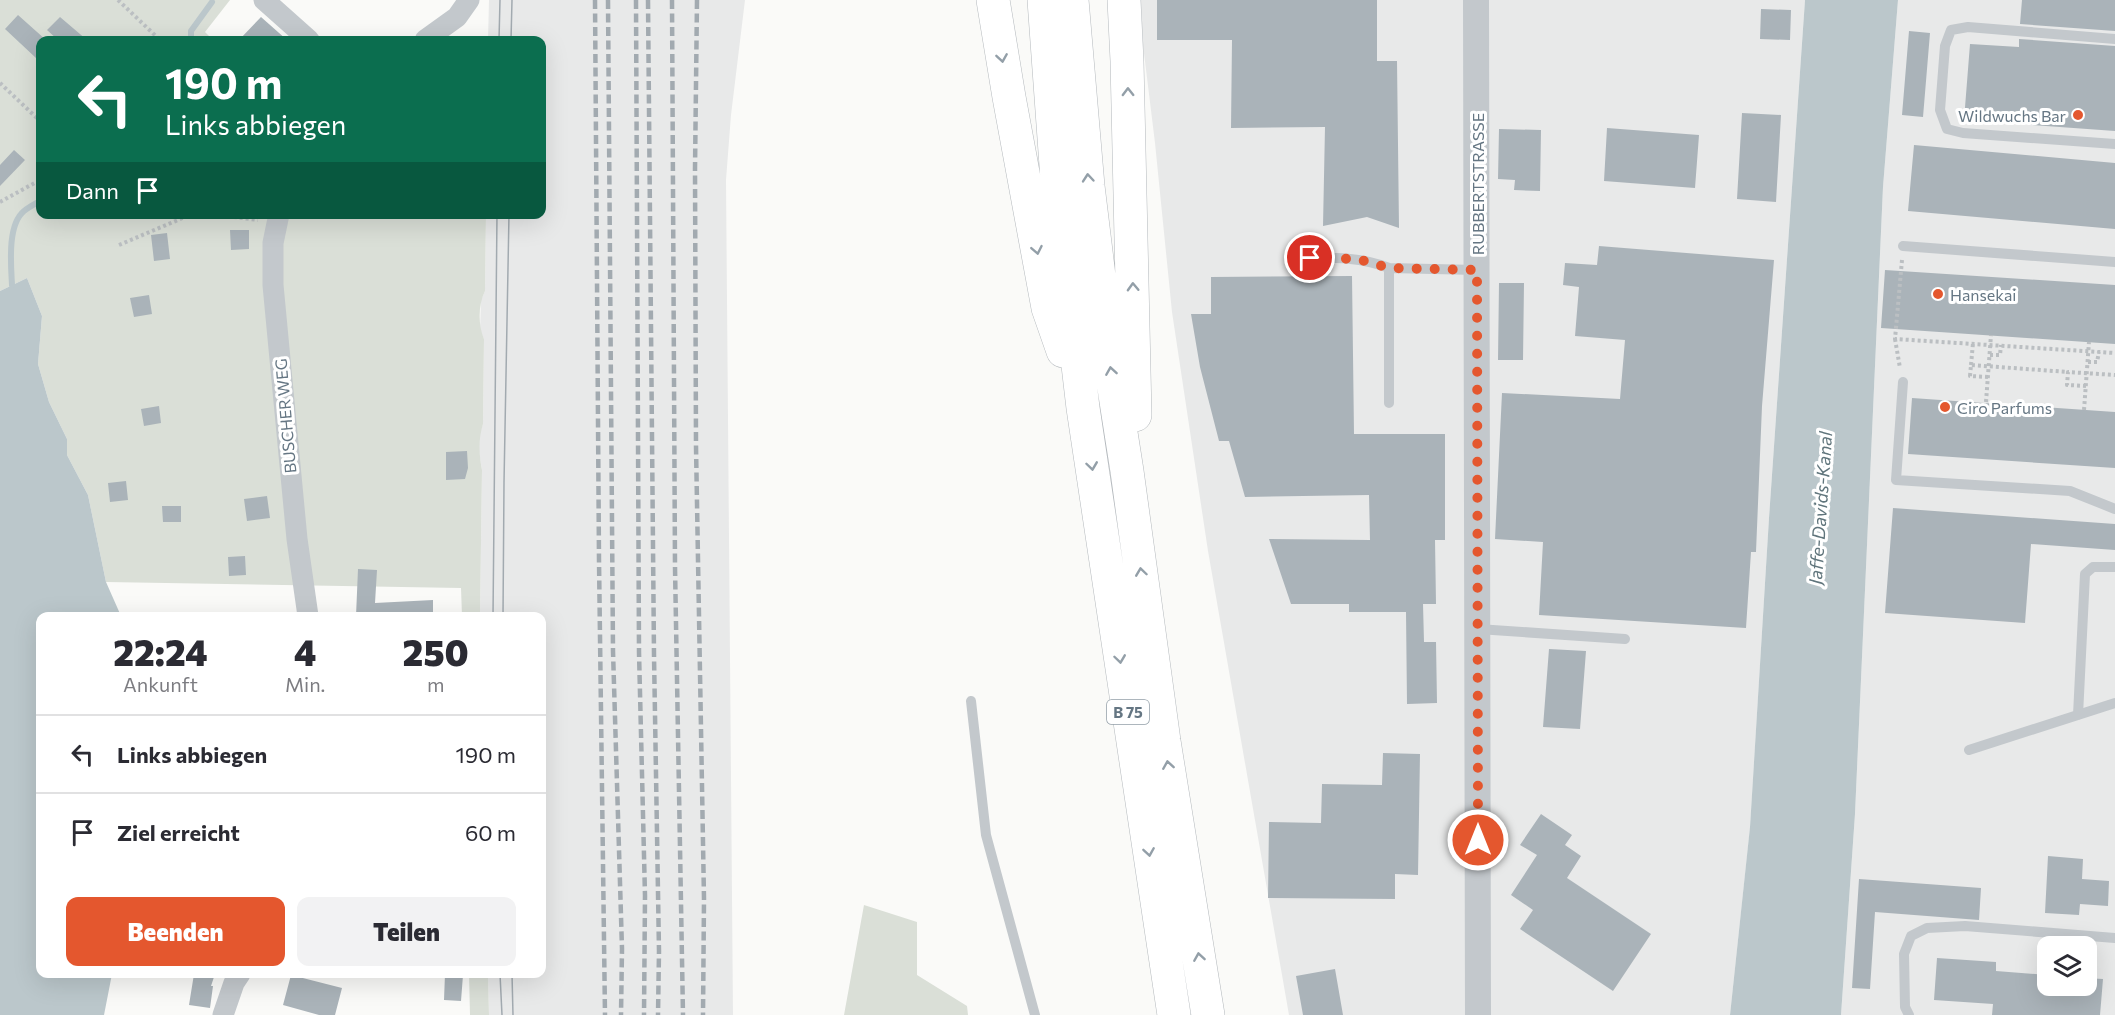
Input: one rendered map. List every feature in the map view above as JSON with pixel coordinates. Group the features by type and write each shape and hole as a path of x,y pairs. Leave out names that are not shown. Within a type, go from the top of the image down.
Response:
{"highway":[{"path":"993,0 1048,308 1083,408"},
{"name":"B 75","path":"1044,0 1058,193 1083,408 1174,1015"},
{"name":"B 75","path":"1072,0 1108,350 1164,741 1208,1015"},
{"name":"B 75","path":"1124,0 1135,363 1135,422 1127,471"}],"street":[{"path":"264,0 304,36"},
{"path":"430,36 457,17 469,0"},
{"name":"RUBBERTSTRASSE","path":"1476,0 1478,1015"},
{"name":"BUSCHER WEG","path":"278,219 273,243 273,285 297,539 307,612"},
{"path":"223,1015 237,978"}],"lane":[{"path":"2115,39 1968,27 1952,30 1946,46 1940,110 1947,129 1963,133 2115,144"},
{"path":"1903,246 2115,262"},
{"path":"1290,258 1351,258 1389,268 1477,270"},
{"path":"1389,268 1389,403"},
{"path":"1903,382 1896,480 2070,491 2115,509"},
{"path":"2078,715 2085,574 2092,567 2115,567"},
{"path":"1478,629 1625,639"},
{"path":"970,701 986,835 1035,1015"},
{"path":"1969,750 2115,703"},
{"path":"1909,1015 1905,1008 1904,954 1911,936 1927,928 1965,926 2115,938"}],"path":[{"path":"118,0 155,36"},
{"path":"0,83 36,117"},
{"path":"0,202 36,182"},
{"path":"119,245 180,219"},
{"path":"1903,246 1895,339 1903,382"},
{"path":"1986,402 1991,335"},
{"path":"1895,339 2115,353"},
{"path":"2084,410 2089,342"},
{"path":"1972,343 1970,375 1988,377"},
{"path":"1990,355 2000,355 2001,345"},
{"path":"2088,362 2097,362 2098,352"},
{"path":"1971,365 2115,375"},
{"path":"2068,372 2067,385 2086,386"}],"shaded area":[{"path":"0,0 230,0 205,32 209,36 36,36 36,219 486,219 485,291 480,315 484,339 483,424 480,436 482,470 480,612 462,612 461,588 106,582 88,495 67,455 67,439 49,402 38,364 42,316 27,278 0,291"},
{"path":"489,0 745,0 731,115 726,180 733,1015 489,1015 488,978 546,978 546,612 480,612 482,470 479,436 483,424 484,339 480,331 481,300 485,291 486,219 546,219 546,36 488,36"},
{"path":"1141,0 1805,0 1750,828 1730,1015 1289,1015 1208,551 1172,312 1143,45"},
{"path":"1898,0 2115,0 2115,1015 1841,1015 1855,814 1883,187"},
{"path":"864,905 917,922 917,975 967,1006 968,1015 844,1015"},
{"path":"469,978 488,978 489,1015 470,1015"}],"water":[{"name":"Jaffe-Davids-Kanal","path":"1805,0 1898,0 1883,187 1855,814 1841,1015 1730,1015 1750,827"},
{"path":"27,278 42,316 38,364 49,402 67,439 67,455 88,495 106,582 119,612 36,612 36,978 111,978 104,1015 0,1015 0,291"}],"building":[{"path":"1157,0 1377,0 1377,61 1397,61 1399,228 1367,217 1323,226 1325,127 1231,128 1232,40 1157,40"},
{"path":"2022,0 2115,0 2115,31 2020,24"},
{"path":"1761,9 1791,10 1790,40 1760,39"},
{"path":"18,15 42,36 36,36 36,58 5,29"},
{"path":"60,17 82,36 54,36 47,30"},
{"path":"261,17 282,36 243,36"},
{"path":"1909,31 1930,33 1923,117 1902,115"},
{"path":"2019,39 2115,46 2115,131 1964,120 1970,44 2019,47"},
{"path":"1742,113 1781,115 1776,202 1737,199"},
{"path":"1607,128 1699,135 1695,188 1604,181"},
{"path":"1499,129 1541,130 1540,191 1514,190 1515,180 1498,179"},
{"path":"1914,145 2115,163 2115,229 1908,211"},
{"path":"14,150 25,160 0,186 0,165"},
{"path":"230,230 249,230 249,249 231,250"},
{"path":"167,233 170,259 154,261 151,235"},
{"path":"1599,246 1774,260 1762,406 1756,552 1751,552 1746,628 1539,615 1543,542 1495,539 1502,393 1620,399 1625,340 1575,336 1579,287 1563,285 1565,263 1597,265"},
{"path":"1885,270 2115,285 2115,344 1881,328"},
{"path":"1352,276 1354,434 1445,434 1445,540 1435,540 1436,604 1423,604 1424,642 1436,642 1437,703 1407,704 1406,612 1349,612 1349,604 1291,604 1269,539 1370,540 1369,495 1245,497 1229,441 1219,441 1200,367 1191,314 1211,314 1211,277"},
{"path":"1499,283 1524,283 1523,360 1498,360"},
{"path":"149,295 152,314 134,317 130,298"},
{"path":"1912,398 2115,412 2115,468 1908,454"},
{"path":"159,406 161,423 144,426 141,409"},
{"path":"467,451 468,468 465,479 446,480 446,452"},
{"path":"126,481 128,500 110,502 108,483"},
{"path":"267,496 270,518 247,521 244,499"},
{"path":"162,506 181,506 181,522 163,522"},
{"path":"1893,508 2115,524 2115,550 2031,544 2025,623 1885,613"},
{"path":"245,556 246,575 229,576 228,557"},
{"path":"358,569 377,570 375,603 433,600 433,612 356,612"},
{"path":"1549,649 1586,651 1580,729 1543,727"},
{"path":"1383,753 1420,754 1418,875 1395,874 1395,899 1268,898 1269,822 1321,823 1322,784 1382,785"},
{"path":"1541,814 1572,835 1565,845 1581,856 1567,878 1651,934 1613,991 1520,929 1533,910 1511,895 1537,855 1520,845"},
{"path":"2048,856 2083,859 2082,879 2109,881 2108,906 2080,904 2079,915 2045,913"},
{"path":"1859,879 1981,888 1979,920 1875,912 1870,989 1852,988"},
{"path":"1937,958 1996,962 1996,971 2037,974 2037,996 2097,996 2097,979 2103,979 2100,1015 1992,1015 1993,1004 1934,1000"},
{"path":"1335,969 1343,1015 1303,1015 1296,976"},
{"path":"193,978 214,978 210,1008 189,1005"},
{"path":"290,978 303,978 342,988 335,1015 319,1015 283,1005"},
{"path":"445,978 463,978 461,1001 444,1000"}],"waterway":[{"path":"191,36 191,31 212,2"},
{"path":"12,285 12,235 19,217 36,204"}],"tram line":[{"path":"499,36 500,0"},
{"path":"511,36 512,0"},
{"path":"493,612 497,219"},
{"path":"503,612 509,219"},
{"path":"500,978 502,1015"},
{"path":"512,978 513,1015"}],"railway":[{"path":"595,0 605,1015"},
{"path":"608,0 613,651 622,949 621,1015"},
{"path":"636,0 639,652 645,896 644,1015"},
{"path":"648,0 658,1015"},
{"path":"672,0 675,567 683,1015"},
{"path":"697,0 696,446 704,899 703,1015"}],"place":[{"name":"Wildwuchs Bar","path":"2078,115"},
{"name":"Hansekai","path":"1938,294"},
{"name":"Ciro Parfums","path":"1945,407"}],"route":[{"path":"1310,258 1351,258 1389,268 1477,270 1478,840"}]}
